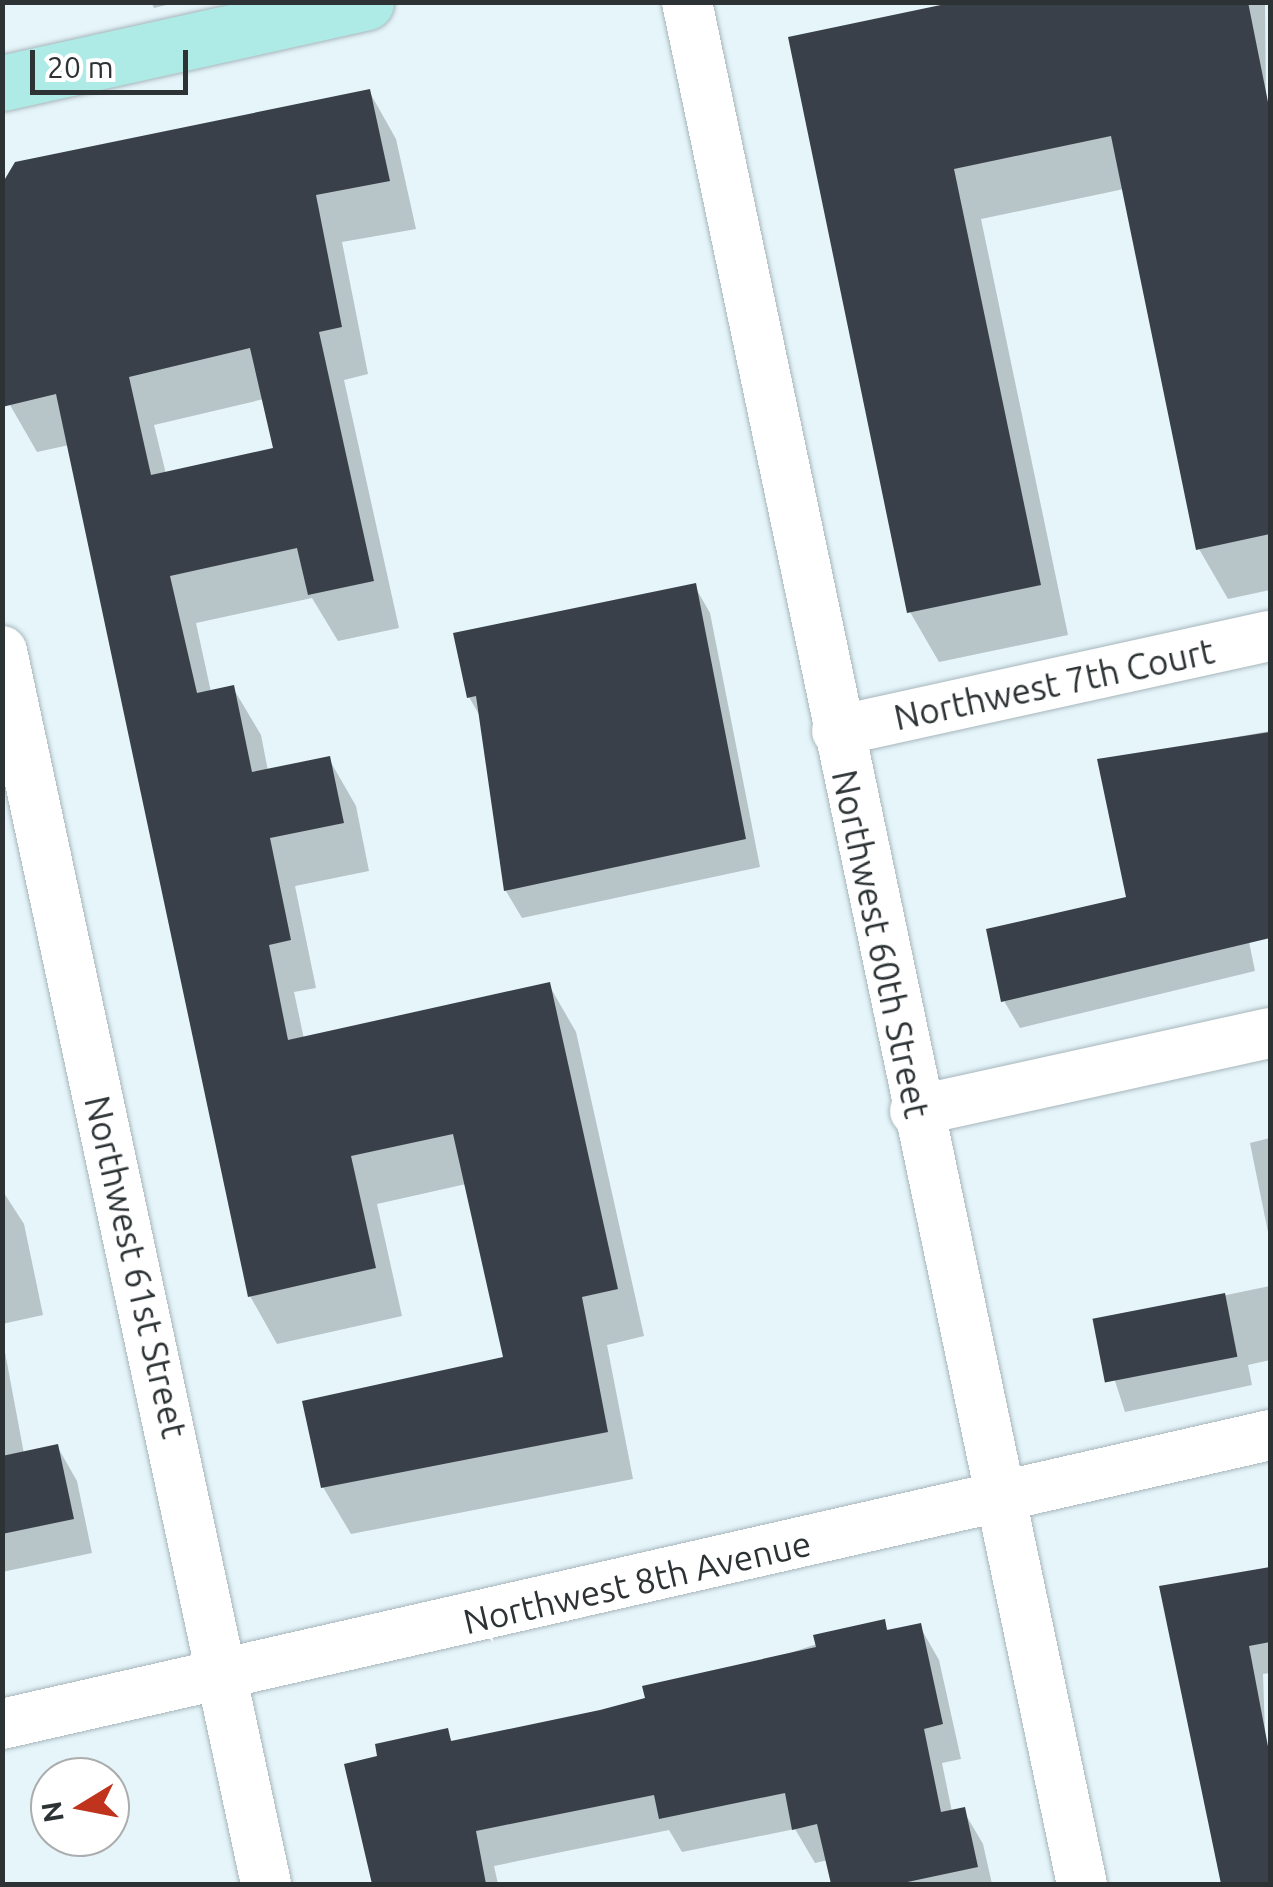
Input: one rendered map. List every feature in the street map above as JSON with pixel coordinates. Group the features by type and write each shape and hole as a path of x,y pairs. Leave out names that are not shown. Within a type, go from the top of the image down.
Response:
{"main road":[{"path":"2,83 366,2"}],"street":[{"name":"Northwest 60th Street","path":"687,2 994,1495 1082,1884"},
{"name":"Northwest 7th Court","path":"837,731 1270,636"},
{"name":"Northwest 61st Street","path":"2,650 228,1679 266,1884"},
{"path":"915,1110 1270,1034"},
{"name":"Northwest 8th Avenue","path":"2,1724 228,1679 994,1495 1270,1435"}],"building":[{"path":"955,2 1248,2 1270,112 1270,534 1196,550 1111,136 954,169 1041,585 907,613 788,37"},
{"path":"370,89 390,181 316,195 342,327 319,332 374,581 308,595 297,548 170,576 197,693 234,685 252,772 330,756 344,823 270,838 291,940 269,945 288,1040 550,982 618,1289 582,1297 608,1432 321,1488 302,1401 503,1357 453,1134 351,1156 376,1268 248,1297 56,394 2,407 2,184 15,162","holes":["250,348 273,448 151,475 129,377"]},
{"path":"696,583 746,839 504,891 476,696 467,698 453,633"},
{"path":"1270,732 1270,938 1001,1002 986,929 1126,897 1097,759"},
{"path":"1225,1293 1237,1357 1105,1383 1092,1319"},
{"path":"58,1444 74,1519 2,1534 2,1456"},
{"path":"1270,1567 1270,1642 1249,1646 1270,1757 1270,1884 1221,1884 1159,1586"},
{"path":"885,1619 887,1630 921,1623 943,1724 924,1729 941,1812 965,1807 978,1867 898,1884 831,1884 817,1824 792,1830 785,1793 659,1819 654,1795 476,1831 486,1884 372,1884 344,1764 377,1756 375,1744 448,1728 451,1741 600,1710 645,1698 642,1686 816,1647 813,1635"}]}
